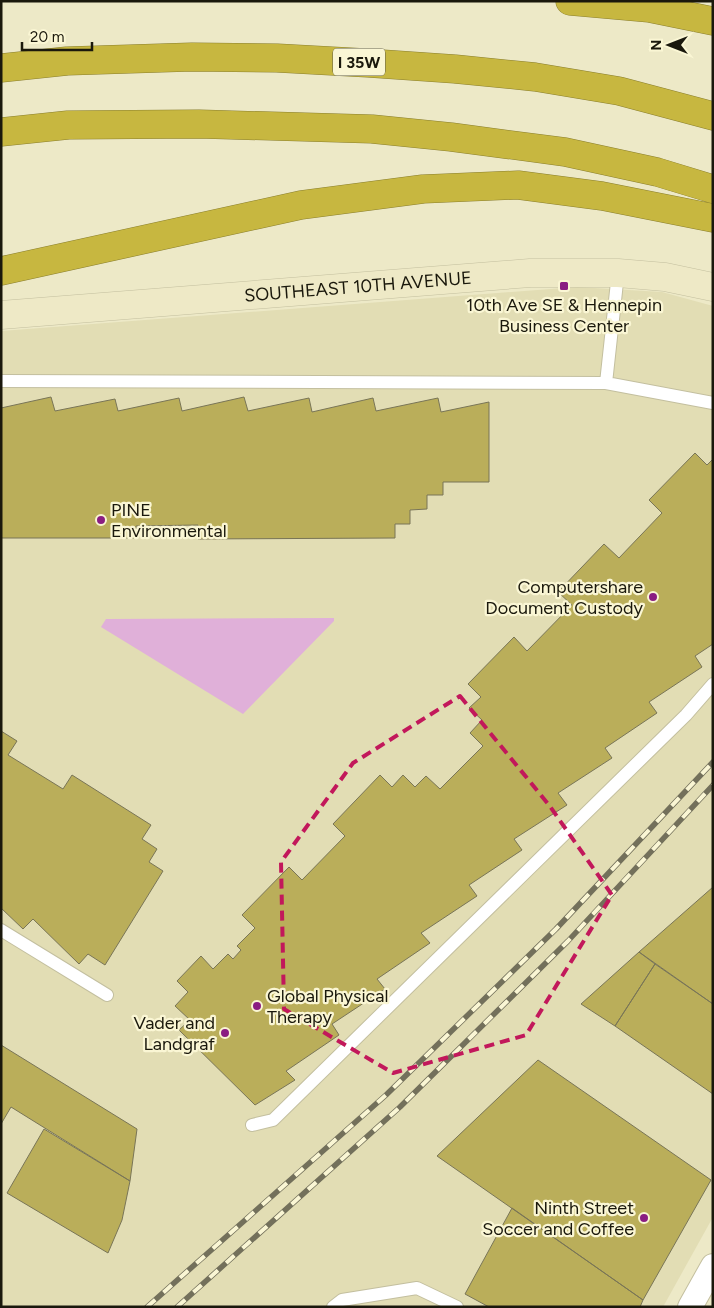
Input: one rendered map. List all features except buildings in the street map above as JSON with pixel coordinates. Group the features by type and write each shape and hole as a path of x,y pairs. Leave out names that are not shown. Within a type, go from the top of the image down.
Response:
{"highway":[{"path":"570,1 649,8 713,21"},
{"name":"I 35W","path":"1,68 67,61 192,57 277,58 416,66 536,77 619,91 713,116"},
{"path":"1,132 68,125 199,124 280,125 372,130 468,139 565,152 648,170 713,189"},
{"path":"1,270 301,206 423,189 518,185 602,196 713,218"}],"street":[{"name":"SOUTHEAST 10TH AVENUE","path":"1,315 530,272 618,272 665,277 713,287"},
{"path":"690,1307 713,1266"}],"lane":[{"path":"606,383 618,272"},
{"path":"1,381 606,383 713,403"},
{"path":"252,1125 273,1120 686,715 713,684"},
{"path":"1,930 107,995"},
{"path":"333,1307 342,1300 417,1288 457,1307"}],"highlighted area":[{"path":"460,696 549,805 612,895 526,1035 393,1073 284,1009 281,862 353,763"}],"shaded area":[{"path":"577,287 662,292 713,306 713,1217 663,1307 1,1307 1,331"},
{"path":"334,618 334,621 243,714 101,627 106,619"}],"railway":[{"path":"147,1307 386,1095 556,929 713,762"},
{"path":"177,1307 400,1107 568,941 713,785"}],"place":[{"name":"10th Ave SE & Hennepin Business Center","path":"564,286"},
{"name":"PINE Environmental","path":"101,520"},
{"name":"Computershare Document Custody","path":"653,597"},
{"name":"Global Physical Therapy","path":"257,1006"},
{"name":"Vader and Landgraf","path":"225,1033"},
{"name":"Ninth Street Soccer and Coffee","path":"644,1218"}]}
